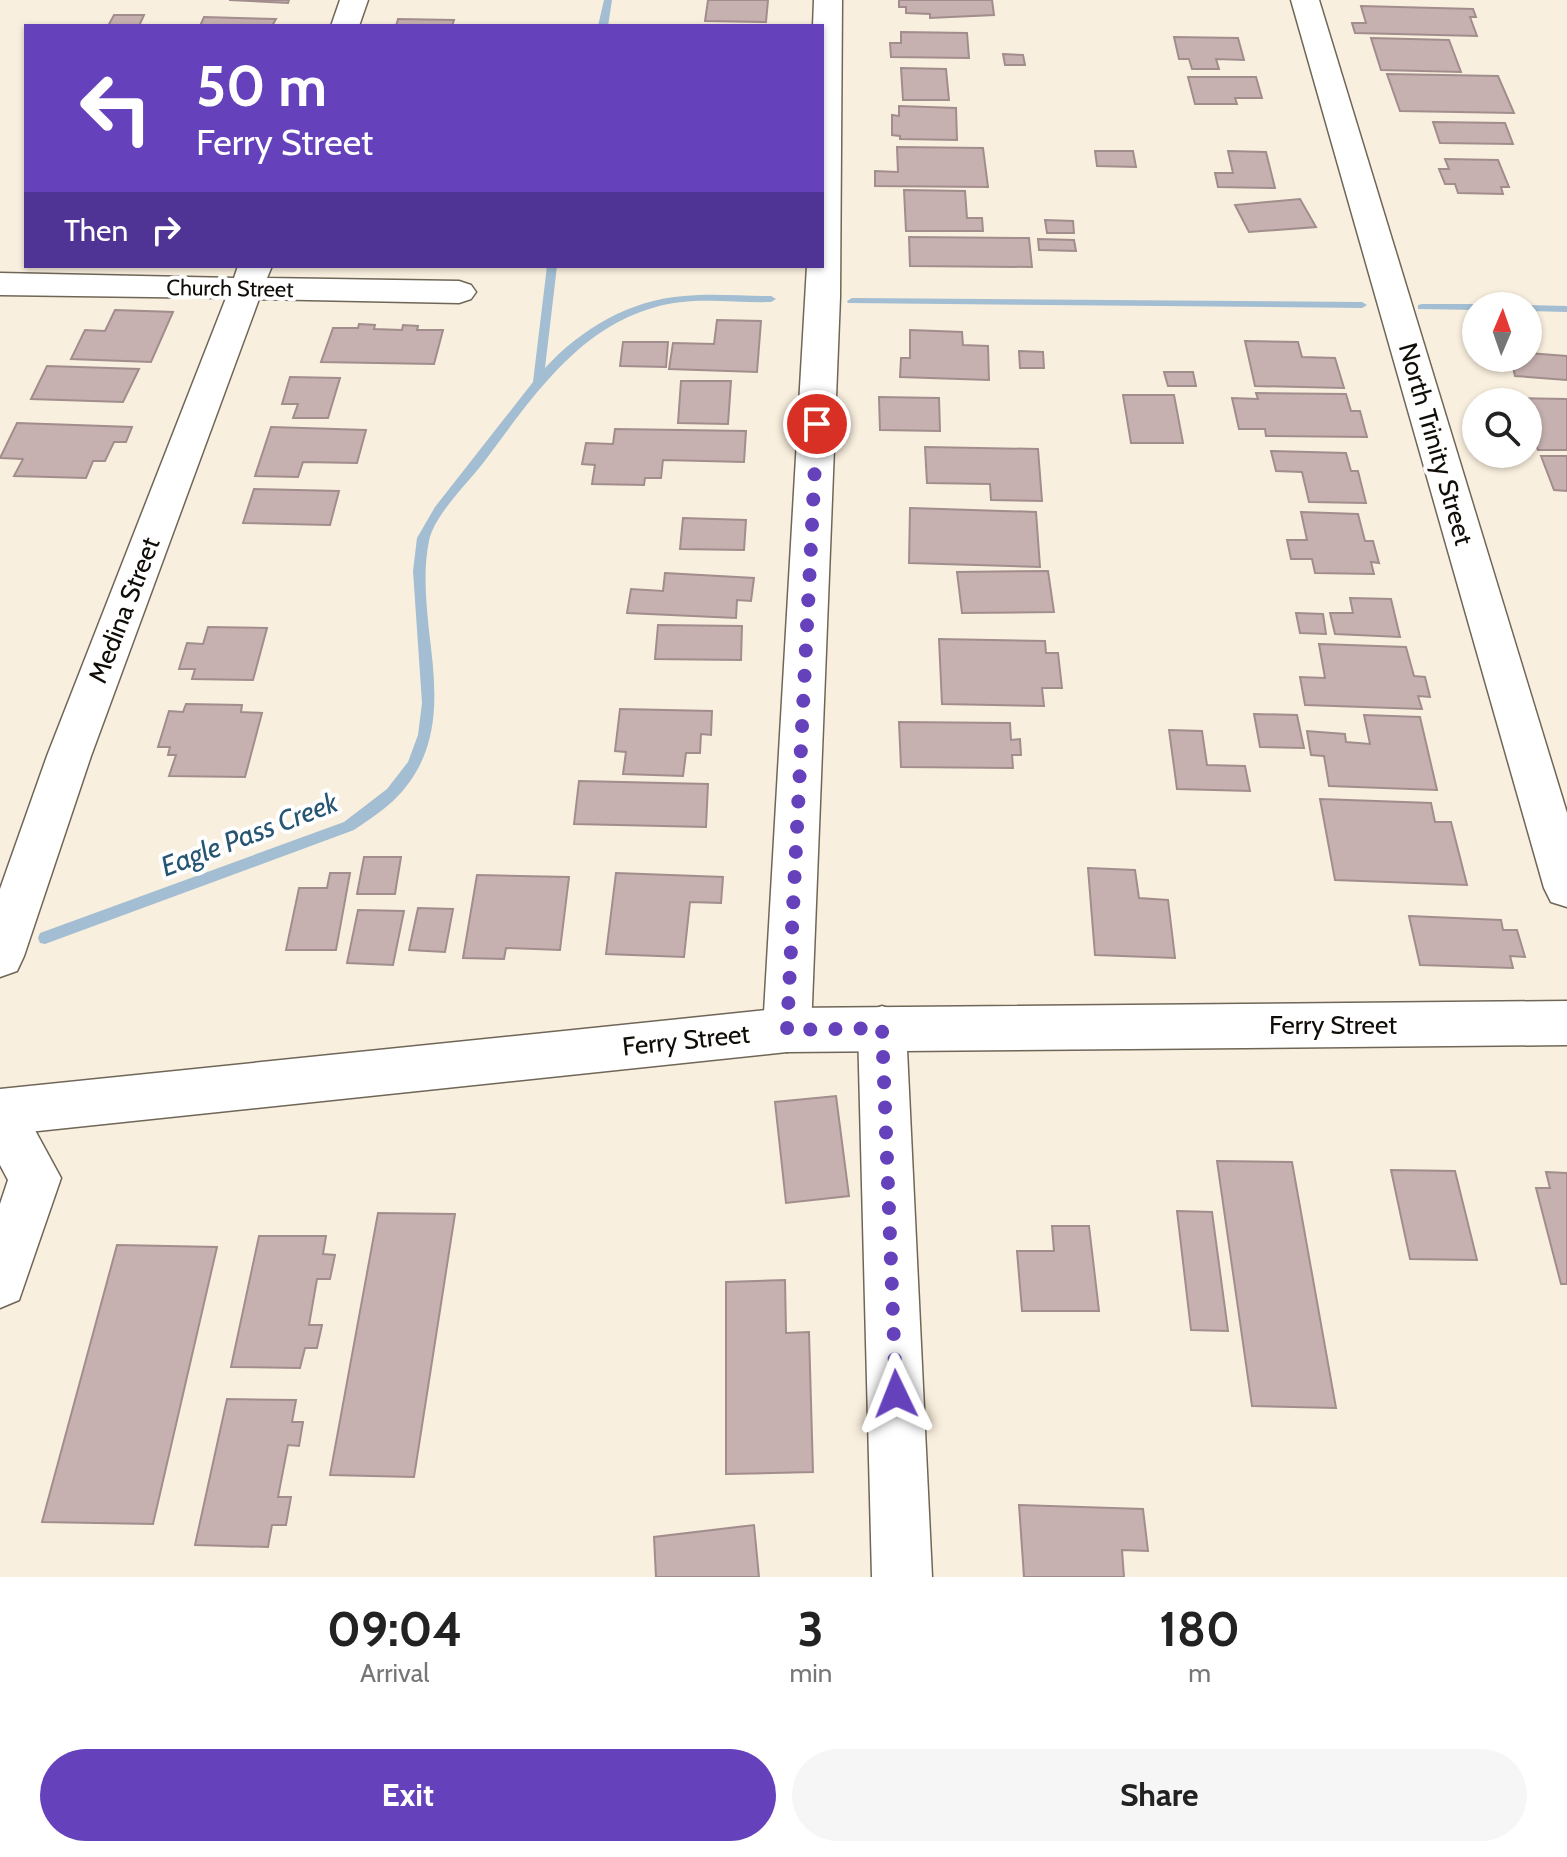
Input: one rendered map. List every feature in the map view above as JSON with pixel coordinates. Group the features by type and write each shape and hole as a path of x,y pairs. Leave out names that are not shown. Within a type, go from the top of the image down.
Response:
{"street":[{"path":"346,24 354,0"},
{"path":"824,238 828,0"},
{"name":"North Trinity Street","path":"1305,0 1567,888"},
{"path":"787,1030 823,268"},
{"name":"Church Street","path":"0,284 251,277 459,292"},
{"name":"Medina Street","path":"0,956 69,756 251,277"},
{"name":"Ferry Street","path":"0,1114 787,1030 1567,1023"},
{"path":"882,1028 902,1577"},
{"path":"0,1114 35,1178 0,1281"}],"building":[{"path":"229,0 289,0 288,3"},
{"path":"708,0 768,0 766,22 705,21"},
{"path":"899,0 992,0 994,15 930,18 930,14 906,13 906,7 899,7"},
{"path":"1361,6 1473,9 1476,17 1470,17 1477,36 1355,33 1352,23 1366,23"},
{"path":"114,15 144,15 140,24 109,24"},
{"path":"204,17 276,19 273,24 201,24"},
{"path":"398,19 454,20 453,24 397,24"},
{"path":"901,32 967,33 969,58 891,57 890,43 901,43"},
{"path":"1174,37 1238,38 1244,60 1216,59 1219,69 1192,69 1189,59 1179,59"},
{"path":"1371,38 1449,40 1461,72 1381,70"},
{"path":"1003,54 1023,55 1025,65 1005,65"},
{"path":"901,68 946,69 949,100 903,100"},
{"path":"1387,74 1498,76 1514,113 1400,111"},
{"path":"1188,77 1256,77 1262,98 1235,98 1237,104 1195,104"},
{"path":"899,106 956,108 957,140 900,139 900,136 892,135 892,115 899,116"},
{"path":"1433,122 1505,123 1513,144 1440,143"},
{"path":"897,147 983,148 988,187 875,186 875,171 898,172"},
{"path":"1095,151 1133,151 1136,167 1097,166"},
{"path":"1228,151 1266,152 1275,188 1218,187 1215,173 1233,173"},
{"path":"1445,159 1498,160 1509,187 1501,187 1503,194 1458,193 1455,184 1445,184 1439,169 1449,169"},
{"path":"904,190 965,191 967,218 982,218 983,231 906,231"},
{"path":"1300,199 1316,227 1249,232 1235,205"},
{"path":"1045,220 1073,221 1074,233 1047,233"},
{"path":"909,237 1029,238 1032,267 910,266"},
{"path":"1038,239 1074,240 1076,251 1039,250"},
{"path":"115,310 173,312 151,362 71,359 85,330 105,331"},
{"path":"717,320 761,321 757,372 669,369 673,343 714,344"},
{"path":"359,324 375,325 374,329 402,330 403,325 418,326 417,330 443,330 434,364 321,362 333,328 358,328"},
{"path":"910,330 962,332 963,345 988,346 989,380 900,377 901,358 910,358"},
{"path":"1245,341 1298,342 1302,357 1335,358 1344,388 1255,386"},
{"path":"623,342 668,342 666,367 620,366"},
{"path":"1019,351 1043,352 1044,368 1020,368"},
{"path":"1542,354 1567,356 1567,380 1515,376 1514,372 1542,372"},
{"path":"47,366 139,369 123,402 31,399"},
{"path":"1164,372 1193,372 1196,386 1168,386"},
{"path":"290,377 340,378 328,418 293,418 298,404 282,404"},
{"path":"681,381 731,381 728,424 678,423"},
{"path":"1256,393 1346,394 1351,411 1360,411 1367,437 1266,436 1265,429 1239,429 1232,398 1258,399"},
{"path":"1123,395 1174,395 1183,443 1131,443"},
{"path":"879,397 939,398 940,431 880,430"},
{"path":"1542,399 1567,399 1567,450 1542,450"},
{"path":"17,423 132,427 126,442 114,442 105,461 93,461 86,478 14,476 23,459 0,458"},
{"path":"271,427 366,430 357,463 303,462 298,477 255,476"},
{"path":"615,429 746,431 744,462 663,460 661,478 645,478 644,485 592,484 595,465 582,464 586,443 613,444"},
{"path":"925,447 1038,449 1042,501 991,500 990,484 927,483"},
{"path":"1271,451 1346,453 1351,471 1358,471 1366,503 1309,502 1302,472 1276,471"},
{"path":"1542,456 1567,456 1567,491 1554,490"},
{"path":"254,489 339,491 330,525 243,523"},
{"path":"910,508 1036,512 1040,567 909,563"},
{"path":"1301,512 1358,514 1365,541 1373,541 1379,563 1371,562 1374,574 1315,573 1312,559 1291,559 1287,540 1307,540"},
{"path":"683,518 746,520 744,550 680,549"},
{"path":"1048,571 1054,612 962,613 957,572"},
{"path":"665,573 754,578 751,601 737,600 736,618 627,613 631,589 663,591"},
{"path":"1350,598 1391,599 1400,637 1335,634 1330,613 1353,613"},
{"path":"1296,613 1323,614 1326,634 1300,633"},
{"path":"658,625 742,626 741,660 655,659"},
{"path":"208,627 267,628 253,680 192,679 195,669 179,669 187,643 203,644"},
{"path":"939,639 1045,641 1046,653 1058,653 1062,688 1042,688 1044,706 942,704"},
{"path":"1319,644 1406,647 1414,676 1425,677 1430,697 1418,696 1422,709 1305,705 1300,677 1325,678"},
{"path":"186,704 242,705 241,712 262,713 245,777 169,776 176,755 168,755 170,747 158,747 169,711 183,712"},
{"path":"620,709 712,711 711,735 701,734 700,753 686,753 683,776 623,774 626,752 615,751"},
{"path":"1254,714 1297,715 1304,748 1260,747"},
{"path":"1364,715 1420,717 1437,790 1329,786 1324,756 1311,755 1307,731 1345,734 1346,742 1370,744"},
{"path":"899,722 1010,723 1011,740 1020,739 1021,755 1012,755 1013,768 901,767"},
{"path":"1169,730 1202,731 1207,765 1245,766 1250,791 1177,789"},
{"path":"579,781 708,784 706,827 574,824"},
{"path":"1320,799 1431,803 1435,822 1451,822 1467,885 1335,880"},
{"path":"364,857 401,857 395,894 357,894"},
{"path":"1088,868 1135,870 1139,898 1168,900 1175,958 1095,955"},
{"path":"330,873 350,873 336,950 286,950 299,888 327,888"},
{"path":"616,873 723,877 721,903 690,902 684,957 606,954"},
{"path":"477,875 569,877 560,950 506,948 504,959 463,958"},
{"path":"418,908 453,909 445,952 409,950"},
{"path":"358,910 404,911 393,965 347,963"},
{"path":"1409,916 1501,920 1503,930 1517,930 1525,957 1510,956 1513,968 1420,965"},
{"path":"836,1096 849,1196 786,1203 775,1102"},
{"path":"1217,1161 1292,1162 1336,1408 1252,1406"},
{"path":"1391,1170 1455,1171 1477,1260 1410,1259"},
{"path":"1546,1172 1567,1173 1567,1284 1561,1284 1536,1188 1550,1188"},
{"path":"1177,1211 1212,1212 1228,1331 1191,1330"},
{"path":"378,1213 455,1214 414,1477 330,1475"},
{"path":"1052,1226 1089,1226 1099,1311 1022,1311 1017,1251 1054,1251"},
{"path":"259,1236 326,1236 323,1254 335,1255 330,1279 317,1279 309,1325 322,1325 317,1348 305,1348 300,1368 231,1367"},
{"path":"117,1245 217,1247 153,1524 42,1522"},
{"path":"785,1280 786,1333 809,1332 813,1472 726,1474 726,1282"},
{"path":"227,1399 296,1400 292,1422 303,1422 299,1446 288,1445 278,1497 291,1497 286,1525 272,1525 268,1547 195,1545"},
{"path":"1019,1505 1143,1509 1148,1551 1122,1550 1124,1577 1024,1577"},
{"path":"754,1525 759,1577 656,1577 654,1537"}],"waterway":[{"path":"603,24 608,0"},
{"path":"538,381 552,268"},
{"name":"Eagle Pass Creek","path":"45,938 349,826 382,802 413,765 425,735 429,703 419,571 423,538 439,510 539,381 560,358 610,321 640,308 674,300 771,299"},
{"path":"852,301 1362,305"},
{"path":"1422,307 1462,307"},
{"path":"1542,308 1567,309"}],"route":[{"path":"817,424 787,1030 882,1028 896,1394"}]}
